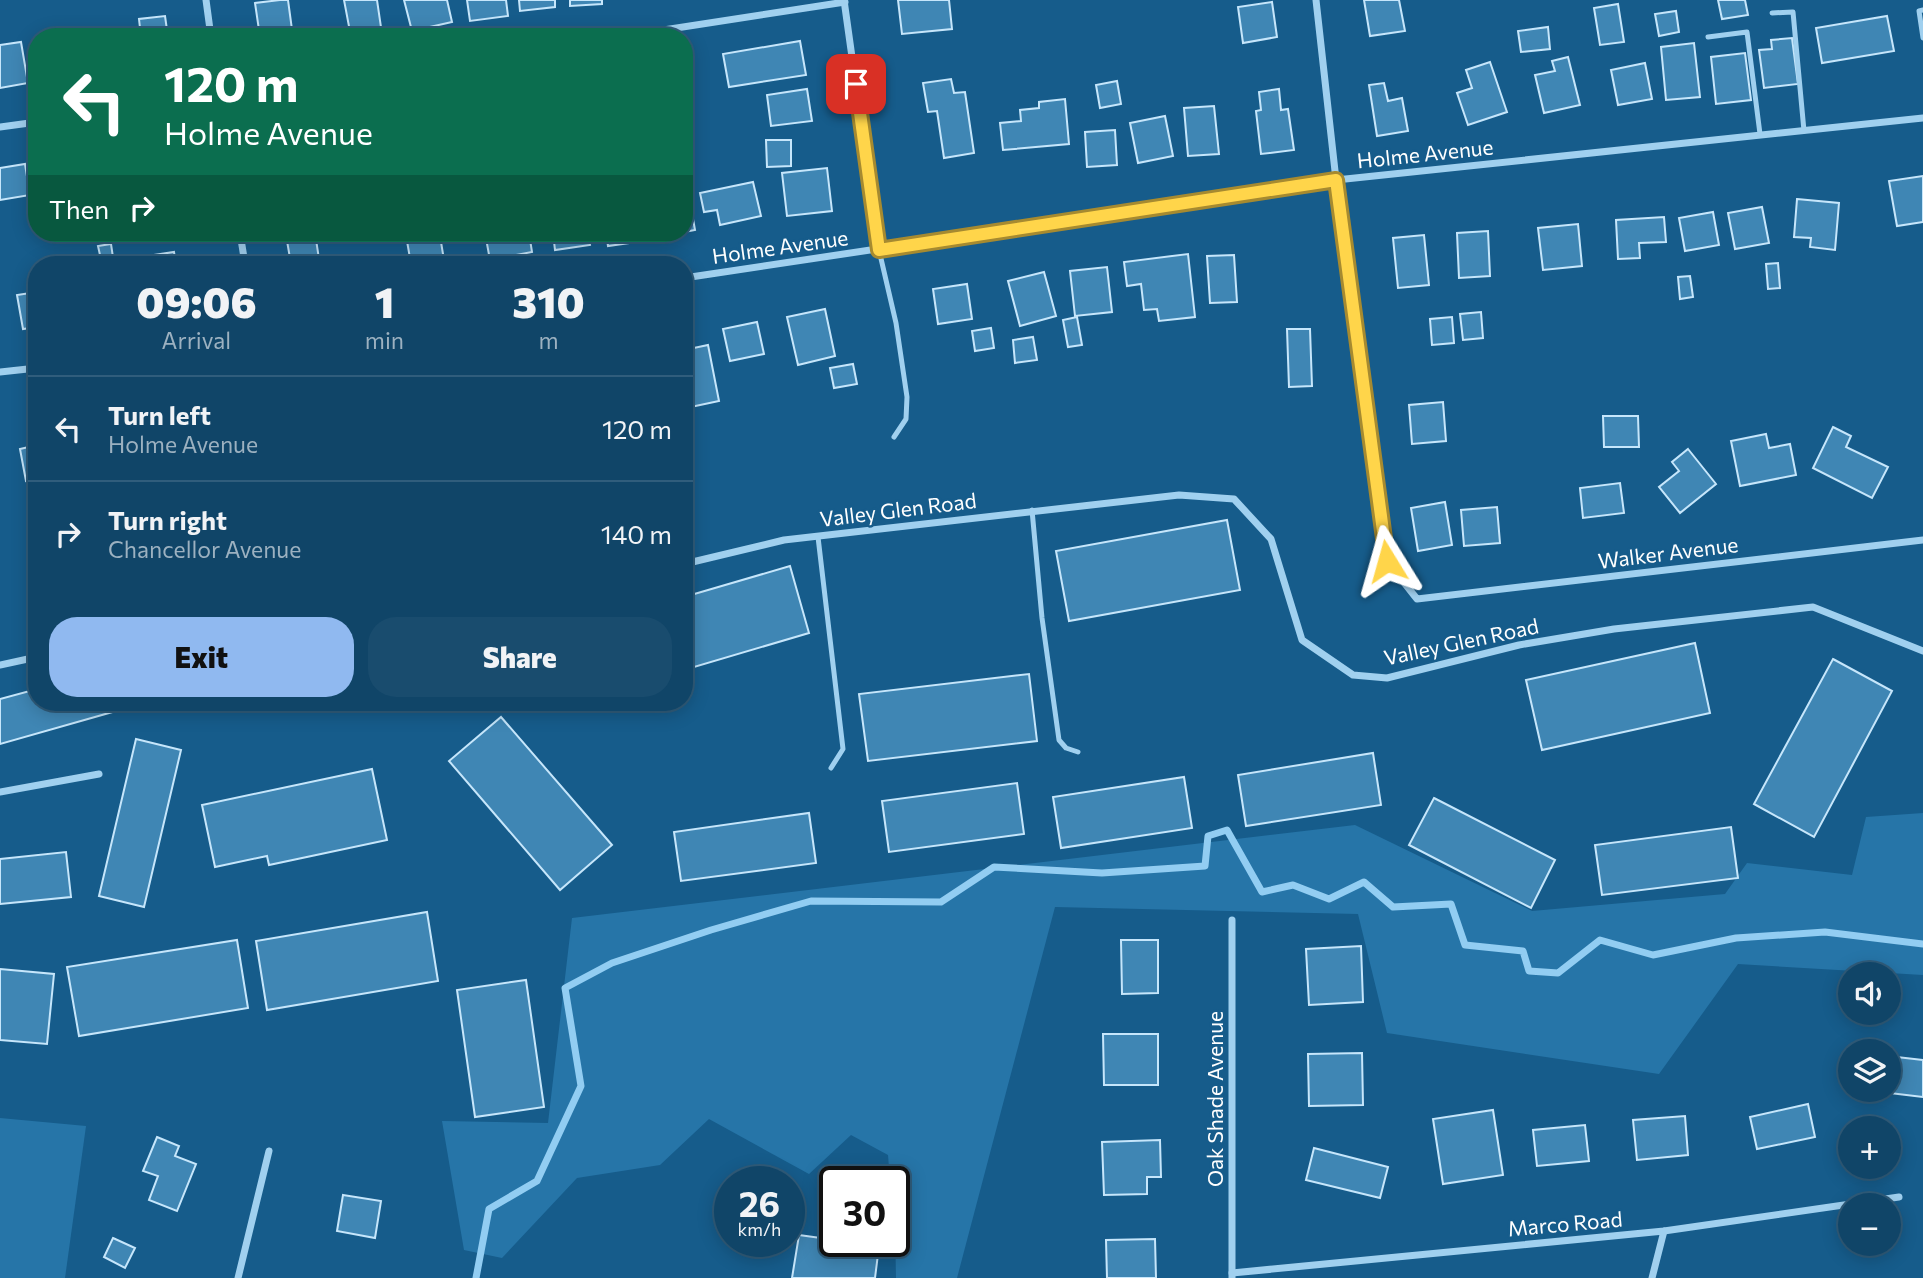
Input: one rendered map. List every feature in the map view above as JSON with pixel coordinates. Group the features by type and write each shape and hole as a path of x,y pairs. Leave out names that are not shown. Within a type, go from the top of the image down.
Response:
{"street":[{"path":"206,0 210,28"},
{"path":"1316,0 1336,180"},
{"path":"674,28 844,1 879,250"},
{"name":"Holme Avenue","path":"693,277 1336,180 1923,118"},
{"path":"0,127 28,123"},
{"name":"Walker Avenue","path":"1336,180 1387,561 1417,599 1923,540"},
{"path":"0,372 28,369"},
{"name":"Valley Glen Road","path":"693,562 784,540 1032,510 1179,495 1234,499 1271,539 1302,640 1353,675 1387,678 1519,645 1614,629 1813,607 1923,652"},
{"path":"0,665 28,659"},
{"path":"0,792 99,774"},
{"name":"Oak Shade Avenue","path":"1232,920 1232,1275"},
{"path":"238,1278 269,1151"},
{"name":"Marco Road","path":"1232,1275 1664,1231 1838,1206"},
{"path":"1652,1278 1664,1231"}],"lane":[{"path":"1923,10 1919,11 1923,38"},
{"path":"1772,13 1793,12 1804,131"},
{"path":"1708,37 1747,32 1760,134"},
{"path":"879,250 896,323 907,397 906,419 894,437"},
{"path":"1032,510 1042,618 1059,740 1066,748 1078,752"},
{"path":"818,537 843,749 831,768"}],"shaded area":[{"path":"1923,813 1923,975 1901,974 1901,962 1838,962 1838,970 1738,964 1659,1074 1387,1033 1358,914 1055,907 957,1278 896,1278 896,1257 910,1257 910,1166 889,1166 888,1155 851,1135 809,1174 805,1172 805,1166 794,1166 709,1119 660,1165 577,1178 502,1258 464,1250 442,1121 548,1123 572,918 1355,825 1532,911 1725,894 1747,863 1852,875 1866,817"},
{"path":"0,1118 86,1126 65,1278 0,1278"}],"building":[{"path":"288,0 292,28 259,28 255,3"},
{"path":"344,0 377,0 381,28 349,28"},
{"path":"404,0 447,0 452,22 411,28"},
{"path":"467,0 506,0 508,16 470,21"},
{"path":"519,0 555,0 555,7 520,11"},
{"path":"570,0 602,0 602,4 570,6"},
{"path":"898,0 949,0 952,29 902,34"},
{"path":"1364,0 1399,0 1405,31 1370,36"},
{"path":"1718,0 1745,0 1748,15 1722,19"},
{"path":"1272,2 1277,37 1243,43 1238,7"},
{"path":"1618,4 1624,42 1600,45 1594,8"},
{"path":"1676,11 1679,32 1659,36 1655,14"},
{"path":"165,16 167,28 140,28 139,19"},
{"path":"1887,16 1894,51 1822,63 1816,28"},
{"path":"1548,27 1550,49 1521,52 1518,31"},
{"path":"1792,38 1798,84 1764,88 1759,50 1772,49 1771,40"},
{"path":"800,41 806,75 729,87 723,54"},
{"path":"21,42 28,83 0,88 0,45"},
{"path":"1694,43 1700,97 1666,100 1661,47"},
{"path":"1745,53 1751,100 1716,104 1711,57"},
{"path":"1568,57 1580,105 1544,113 1535,75 1555,71 1552,61"},
{"path":"1490,62 1507,112 1468,125 1457,93 1472,88 1466,70"},
{"path":"1645,63 1652,99 1618,105 1611,70"},
{"path":"951,79 954,93 965,92 974,153 944,158 937,111 928,112 923,83"},
{"path":"1117,81 1121,104 1100,108 1096,85"},
{"path":"1384,83 1388,101 1402,98 1408,131 1377,136 1369,85"},
{"path":"807,89 812,121 771,126 767,95"},
{"path":"1279,89 1281,110 1288,109 1294,150 1261,154 1256,111 1261,110 1259,92"},
{"path":"1065,99 1069,144 1003,150 1000,123 1021,121 1020,110 1039,108 1039,102"},
{"path":"1214,106 1219,154 1188,156 1184,108"},
{"path":"1165,116 1173,156 1138,163 1130,123"},
{"path":"1115,130 1117,165 1087,167 1085,132"},
{"path":"766,140 791,140 791,166 767,167"},
{"path":"25,164 28,195 0,200 0,168"},
{"path":"827,168 832,211 787,216 782,173"},
{"path":"1923,176 1923,222 1897,226 1889,181"},
{"path":"753,182 761,216 720,225 717,210 704,212 700,193"},
{"path":"1797,199 1839,203 1835,250 1810,247 1811,238 1794,237"},
{"path":"1762,207 1769,243 1735,249 1728,213"},
{"path":"1713,212 1719,245 1685,251 1679,218"},
{"path":"1664,217 1666,242 1639,243 1640,258 1618,259 1616,220"},
{"path":"1578,224 1582,266 1543,270 1538,228"},
{"path":"1488,231 1490,276 1459,278 1457,233"},
{"path":"1424,235 1429,285 1398,288 1393,238"},
{"path":"287,242 316,242 319,256 290,256"},
{"path":"407,242 441,242 443,256 410,256"},
{"path":"487,242 530,242 532,252 489,256"},
{"path":"554,242 590,242 590,245 555,250"},
{"path":"607,242 637,242 608,246"},
{"path":"111,244 113,256 100,256 98,246"},
{"path":"174,252 175,256 147,256"},
{"path":"1188,254 1195,317 1159,321 1157,309 1144,310 1141,284 1127,286 1124,262"},
{"path":"1234,255 1237,302 1210,303 1207,256"},
{"path":"1778,263 1780,288 1768,289 1766,264"},
{"path":"1107,267 1112,312 1075,316 1070,271"},
{"path":"1044,272 1056,316 1020,326 1008,281"},
{"path":"1690,276 1693,297 1680,299 1678,277"},
{"path":"967,284 972,319 938,324 933,289"},
{"path":"28,293 28,328 23,329 17,295"},
{"path":"825,309 835,356 798,365 787,317"},
{"path":"1481,312 1483,338 1463,340 1460,314"},
{"path":"1077,317 1082,345 1068,347 1063,320"},
{"path":"1452,317 1454,343 1432,345 1430,319"},
{"path":"757,322 764,354 730,361 723,329"},
{"path":"991,328 994,348 975,351 972,331"},
{"path":"1287,329 1310,329 1312,386 1289,387"},
{"path":"1033,337 1037,360 1015,363 1013,340"},
{"path":"708,345 719,401 693,407 693,348"},
{"path":"853,364 857,384 834,388 830,368"},
{"path":"1443,402 1446,441 1412,444 1409,405"},
{"path":"1603,416 1638,416 1639,447 1604,447"},
{"path":"1833,427 1851,436 1846,447 1888,467 1872,498 1813,468"},
{"path":"1766,434 1769,448 1790,444 1796,475 1740,486 1731,441"},
{"path":"28,447 28,481 26,481 20,449"},
{"path":"1688,449 1716,484 1680,513 1659,487 1679,471 1672,462"},
{"path":"1620,483 1624,513 1583,518 1580,488"},
{"path":"1445,502 1452,545 1418,551 1411,508"},
{"path":"1497,507 1500,543 1464,546 1461,510"},
{"path":"1227,520 1240,590 1069,621 1056,551"},
{"path":"790,566 809,633 693,667 693,594"},
{"path":"1695,643 1710,713 1542,750 1526,680"},
{"path":"1833,659 1892,691 1814,837 1754,804"},
{"path":"1029,674 1037,741 868,761 859,694"},
{"path":"28,691 28,711 116,711 0,744 0,699"},
{"path":"501,717 612,845 560,890 449,761"},
{"path":"136,739 181,750 144,907 99,896"},
{"path":"1373,753 1381,805 1246,826 1238,775"},
{"path":"372,769 387,840 269,865 267,856 215,867 202,805"},
{"path":"1184,777 1192,828 1061,848 1053,797"},
{"path":"1017,783 1024,834 889,852 882,801"},
{"path":"1434,798 1555,860 1531,908 1409,845"},
{"path":"809,813 816,863 681,881 674,832"},
{"path":"1731,827 1738,878 1602,895 1595,845"},
{"path":"66,852 71,897 0,904 0,859"},
{"path":"427,912 438,981 267,1010 256,941"},
{"path":"237,940 248,1008 79,1036 67,967"},
{"path":"1121,940 1158,940 1158,993 1122,994"},
{"path":"1361,946 1363,1002 1309,1005 1306,949"},
{"path":"0,969 54,974 47,1044 0,1040"},
{"path":"526,980 544,1107 475,1117 457,990"},
{"path":"1103,1034 1158,1034 1158,1085 1104,1085"},
{"path":"1362,1053 1363,1105 1309,1106 1308,1054"},
{"path":"1901,1057 1923,1060 1923,1097 1901,1094"},
{"path":"1808,1104 1815,1137 1757,1149 1750,1117"},
{"path":"1493,1110 1503,1175 1443,1184 1433,1119"},
{"path":"1685,1116 1688,1155 1637,1160 1633,1120"},
{"path":"1585,1125 1589,1161 1537,1166 1533,1130"},
{"path":"157,1137 179,1146 175,1156 196,1164 177,1211 149,1200 158,1176 143,1171"},
{"path":"1160,1140 1161,1177 1147,1177 1147,1194 1104,1195 1102,1142"},
{"path":"1314,1148 1388,1167 1380,1198 1306,1180"},
{"path":"343,1195 381,1201 375,1238 337,1231"},
{"path":"805,1236 819,1238 819,1257 878,1257 875,1278 792,1278 795,1257 805,1257"},
{"path":"113,1238 135,1248 125,1268 104,1257"},
{"path":"1155,1239 1156,1278 1107,1278 1106,1240"}],"waterway":[{"path":"476,1278 489,1209 537,1181 581,1086 565,988 612,963 811,901 941,902 994,867 1102,873 1205,866 1208,836 1227,830 1262,892 1293,885 1329,899 1364,882 1393,907 1451,904 1465,945 1523,951 1529,971 1558,973 1600,940 1653,955 1736,938 1825,932 1923,944"}],"route":[{"path":"856,84 879,250 1336,180 1387,561"}]}
